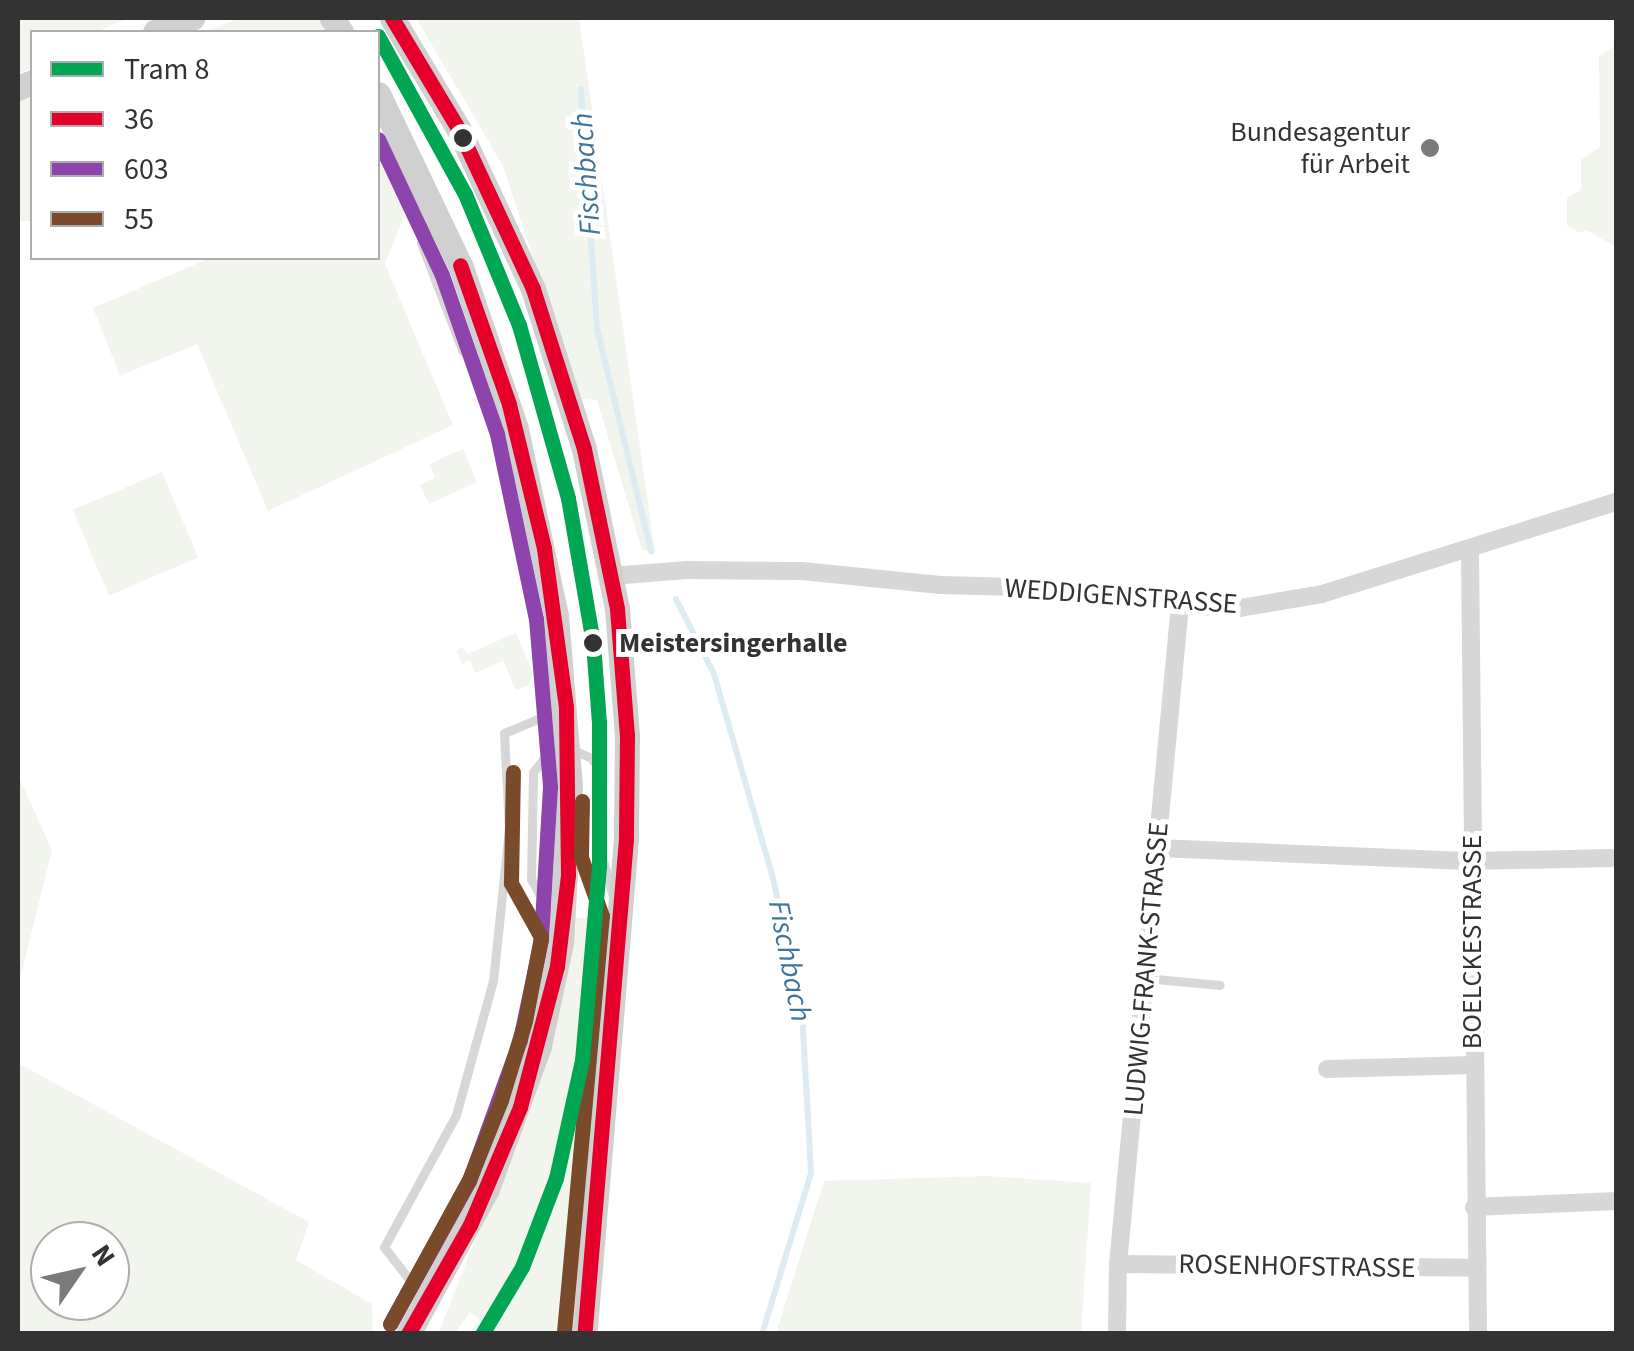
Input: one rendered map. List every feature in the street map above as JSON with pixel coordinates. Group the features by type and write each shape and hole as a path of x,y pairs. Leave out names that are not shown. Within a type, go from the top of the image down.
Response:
{"main road":[{"path":"161,30 192,18"},
{"path":"392,18 459,130 523,262 584,449 612,576 627,735 622,913 584,1334"},
{"path":"380,104 437,212 500,378 541,533 569,748 569,859 562,933 544,1026 513,1126 470,1225 409,1333"}],"street":[{"name":"WEDDIGENSTRASSE","path":"612,576 802,571 940,585 1061,588 1180,605 1240,608 1322,594 1470,551 1616,502"},
{"name":"BOELCKESTRASSE","path":"1470,551 1478,1334"},
{"name":"LUDWIG-FRANK-STRASSE","path":"1117,1334 1118,1264 1180,605"},
{"path":"1157,848 1472,861 1611,858"},
{"path":"1326,1069 1473,1065"},
{"path":"1474,1207 1616,1200"},
{"name":"ROSENHOFSTRASSE","path":"1118,1264 1476,1268"}],"lane":[{"path":"426,1304 413,1278 384,1247 456,1115 493,981 509,829 504,734 566,707"},
{"path":"562,933 531,879 531,798 533,772 546,756 569,748 592,758 600,769 601,854 622,913"},
{"path":"1145,978 1220,985"}],"shaded area":[{"path":"130,18 100,30 30,30 30,69 18,74 18,20"},
{"path":"241,18 318,18 326,30 208,30"},
{"path":"416,18 579,18 655,552 642,550 597,400 579,399 503,166"},
{"path":"1616,45 1616,247 1586,230 1581,233 1567,226 1567,198 1581,190 1581,160 1600,147 1599,56"},
{"path":"18,99 30,99 30,221 18,221"},
{"path":"380,151 385,152 410,202 385,264 453,425 268,511 197,344 120,376 93,308 205,260 380,260"},
{"path":"463,449 477,482 429,504 420,485 435,478 429,464"},
{"path":"162,472 198,558 109,596 73,510"},
{"path":"516,633 533,672 529,685 516,690 503,661 475,673 470,660 462,664 456,650 463,647 467,654"},
{"path":"18,775 52,850 18,987"},
{"path":"608,914 571,1333 497,1333 470,1312 455,1333 438,1334 541,1072 574,919"},
{"path":"18,1063 309,1222 296,1260 372,1304 373,1333 18,1333"},
{"path":"987,1176 1091,1183 1081,1333 776,1333 824,1181"}],"waterway":[{"name":"Fischbach","path":"581,89 597,328 651,552"},
{"name":"Fischbach","path":"676,599 714,674 773,878 802,1011 811,1173 762,1334"}],"tram line":[{"name":"8","path":"380,40 465,194 519,325 568,498 593,643 599,723 599,866 582,1060 556,1178 522,1267 482,1334"}],"transit line":[{"name":"36","path":"392,18 459,130 533,289 584,449 617,609 627,735 626,839 584,1334"},
{"name":"603","path":"380,143 442,275 497,434 536,619 550,787 541,940 520,1040 469,1181 390,1324"},
{"name":"36","path":"408,1334 470,1225 520,1107 557,966 568,875 566,707 544,548 509,404 460,265"},
{"name":"55","path":"390,1324 469,1180 501,1100 525,1021 541,937 511,883 513,772"},
{"name":"55","path":"564,1332 602,916 581,857 582,801"}],"place":[{"name":"Bundesagentur für Arbeit","path":"1430,148"},
{"name":"Meistersingerhalle","path":"593,643"}]}
